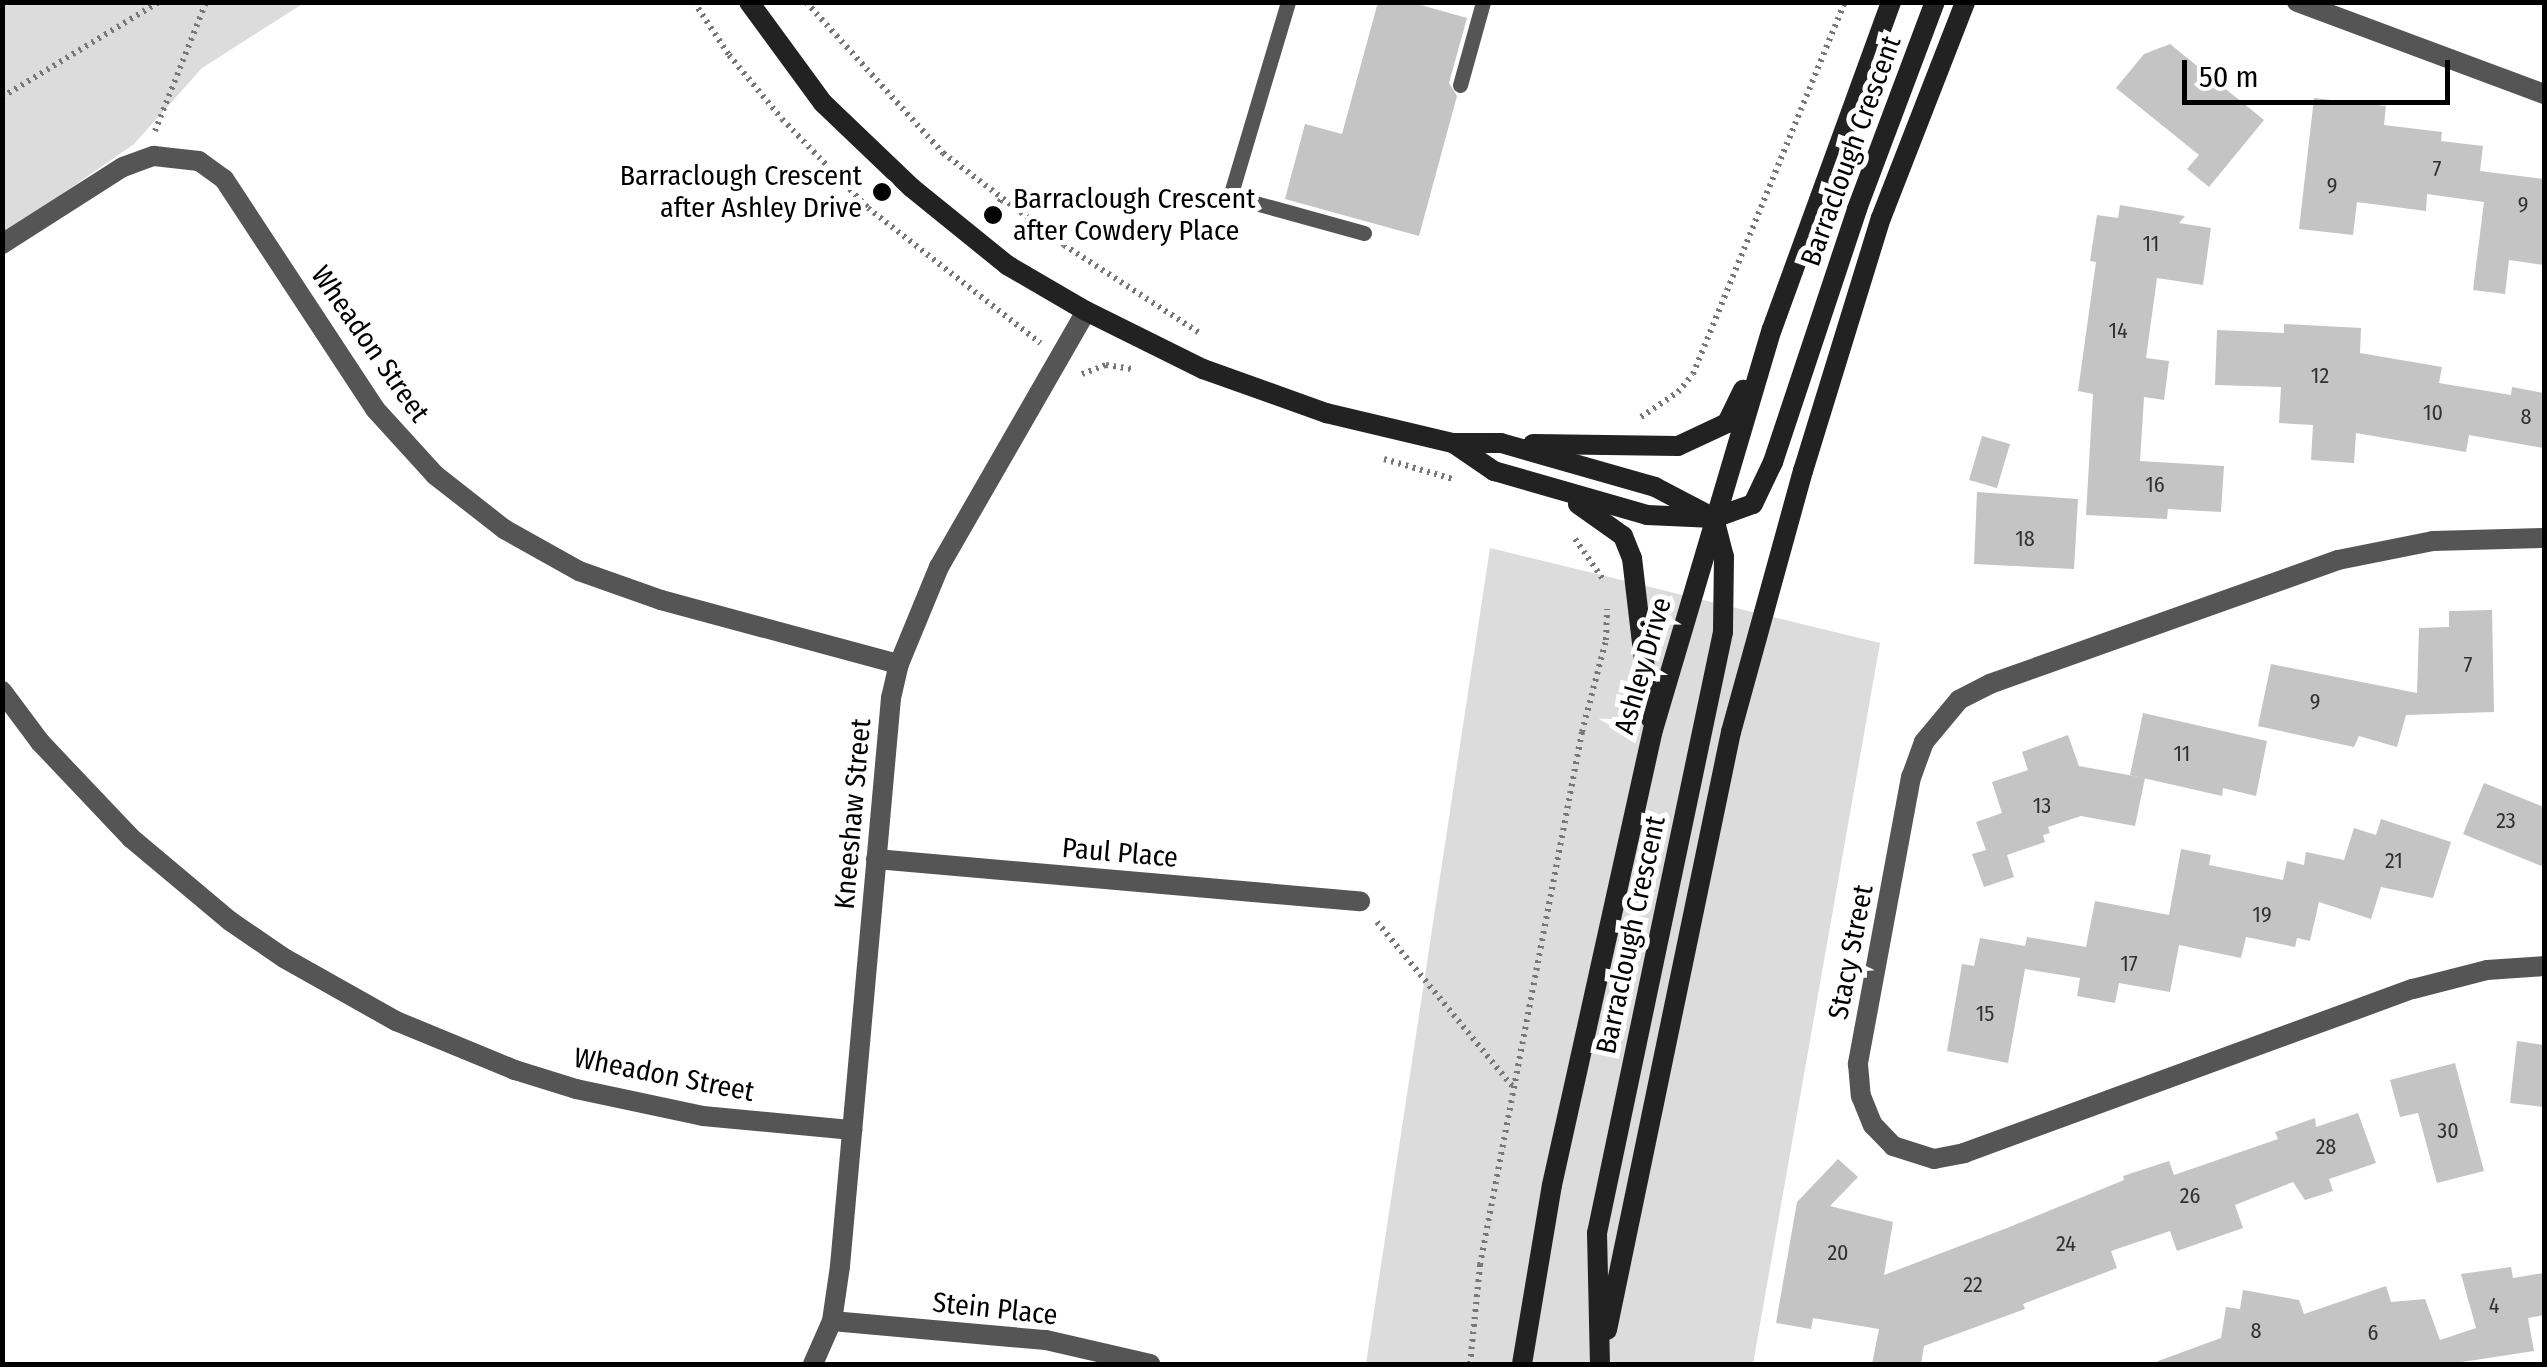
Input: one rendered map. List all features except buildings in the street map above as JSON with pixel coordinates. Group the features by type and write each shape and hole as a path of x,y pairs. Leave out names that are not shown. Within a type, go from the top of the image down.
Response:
{"main road":[{"name":"Barraclough Crescent","path":"749,2 823,103 912,188 1008,265 1086,311 1203,369 1326,412 1453,443 1501,443 1655,487 1714,518 1724,557 1723,632 1597,1233 1600,1364"},
{"name":"Ashley Drive","path":"1522,1364 1580,1048 1653,730 1772,329 1892,2"},
{"name":"Barraclough Crescent","path":"1453,443 1494,471 1647,515 1714,518 1753,504 1773,462 1857,209 1935,2"},
{"path":"1600,1364 1731,732 1803,471 1881,218 1966,2"},
{"path":"1501,443 1678,446 1727,423 1772,329"},
{"path":"1547,486 1596,514 1623,536 1632,558 1653,730"}],"street":[{"path":"2297,2 2544,94"},
{"path":"2,244 123,167 154,156"},
{"name":"Wheadon Street","path":"154,156 200,161 224,178 375,408 435,475 504,529 579,572 661,600 899,664"},
{"name":"Kneeshaw Street","path":"813,1364 832,1321 891,698 899,664 939,567 1086,311"},
{"name":"Stacy Street","path":"2544,538 2433,541 2338,560 1990,684 1960,700 1924,742 1911,777 1858,1064 1860,1096 1873,1125 1906,1153 1934,1158 1964,1153 2413,989 2487,970 2544,966"},
{"name":"Wheadon Street","path":"2,691 40,742 131,838 230,921 284,958 396,1021 515,1070 576,1089 703,1116 852,1130"},
{"name":"Paul Place","path":"876,859 1360,902"},
{"name":"Stein Place","path":"832,1321 1046,1340 1150,1364"}],"lane":[{"path":"1288,2 1230,196 1364,233"},
{"path":"1460,86 1483,2"}],"path":[{"path":"2,97 159,2"},
{"path":"154,156 154,136 206,2"},
{"path":"694,2 782,119 868,208 1082,374 1106,365 1127,366 1143,374"},
{"path":"806,2 916,128 1001,200 1211,340"},
{"path":"1632,421 1678,392 1693,374 1845,2"},
{"path":"868,208 882,194"},
{"path":"982,207 990,214 1001,200"},
{"path":"1374,456 1466,483"},
{"path":"1564,529 1585,549 1606,587"},
{"path":"1470,1364 1480,1265 1576,780 1582,732 1600,671 1608,600"},
{"path":"1360,902 1513,1087"}],"shaded area":[{"path":"3,3 304,3 202,68 134,144 3,235"},
{"path":"1490,548 1880,643 1753,1364 1366,1364"}],"place":[{"name":"Barraclough Crescent after Ashley Drive","path":"882,192"},
{"name":"Barraclough Crescent after Cowdery Place","path":"993,215"}]}
